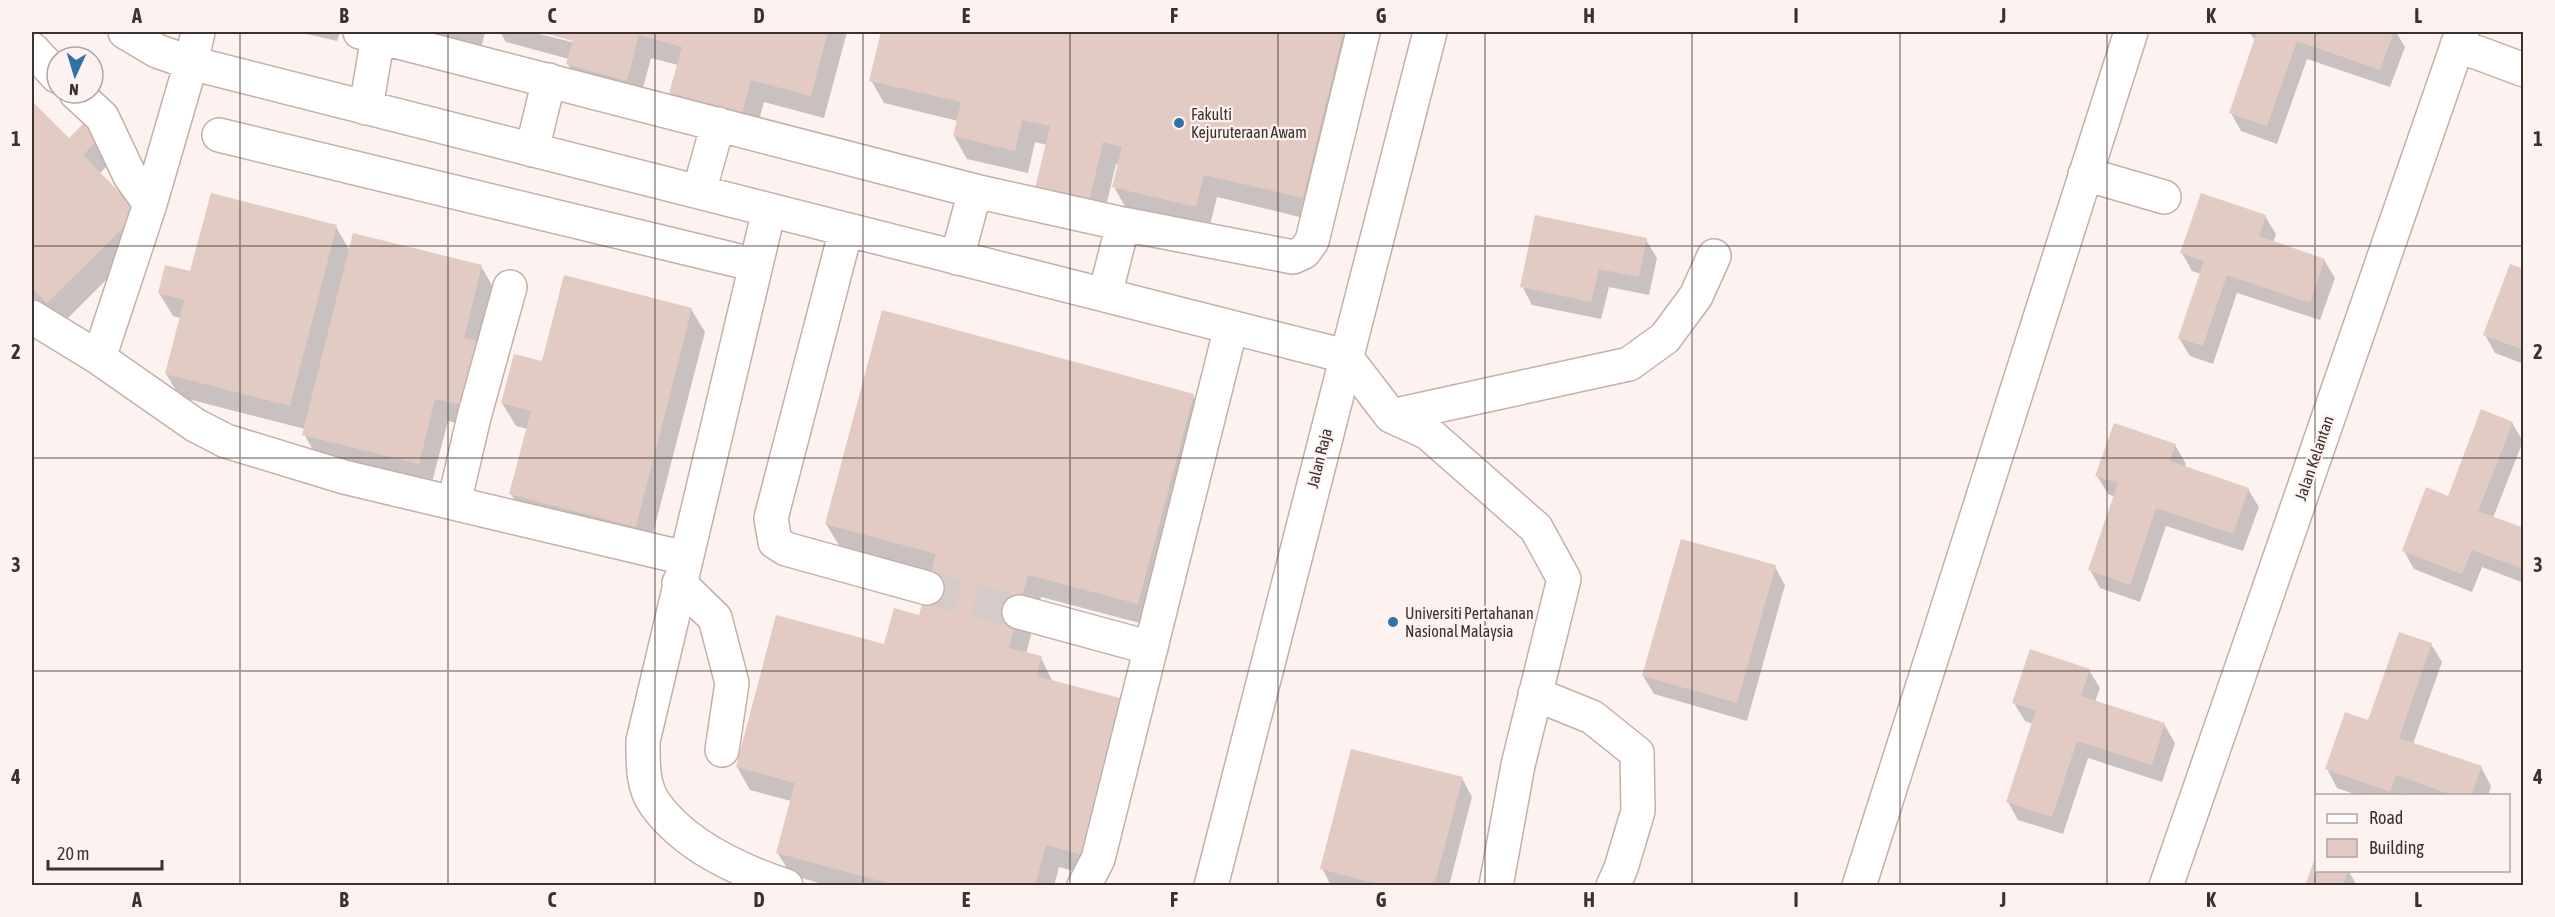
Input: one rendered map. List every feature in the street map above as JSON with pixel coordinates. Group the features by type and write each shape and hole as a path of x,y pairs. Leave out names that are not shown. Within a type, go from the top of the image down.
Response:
{"street":[{"path":"125,32 157,51 192,63 1345,356 1391,416 1428,433 1536,528 1564,579 1518,765 1496,885"},
{"path":"99,358 150,204 192,63 198,32"},
{"path":"366,108 369,34 975,191 1123,224 1293,257 1304,252 1312,241 1363,32"},
{"name":"Jalan Raja","path":"1211,885 1430,32"},
{"path":"1859,885 2132,32"},
{"path":"2460,38 2523,70"},
{"name":"Jalan Kelantan","path":"2166,885 2460,38"},
{"path":"32,49 45,63"},
{"path":"532,150 549,80"},
{"path":"89,105 102,117 130,176 150,204"},
{"path":"699,192 718,124"},
{"path":"219,135 756,265"},
{"path":"2085,174 2164,197"},
{"path":"957,258 975,191"},
{"path":"769,210 643,741 643,772 654,802 683,834 742,871 786,885"},
{"path":"1105,296 1123,224"},
{"path":"846,230 771,518 772,532 775,542 786,549 927,588"},
{"path":"1391,416 1629,364 1665,339 1696,297 1714,256"},
{"path":"454,503 474,417 510,287"},
{"path":"32,317 99,358 195,425 226,441 344,477 454,503 682,571 715,618 732,683 722,750"},
{"path":"1084,885 1098,859 1231,327"},
{"path":"1019,612 1151,648"},
{"path":"1535,694 1592,717 1637,753 1638,811 1622,868 1613,885"}],"building":[{"path":"540,32 828,32 811,96 751,80 742,113 669,93 682,47 639,35 627,81 566,64 573,41"},
{"name":"Fakulti Kejuruteraan Awam","path":"881,32 1343,32 1303,198 1204,175 1196,207 1112,187 1122,147 1103,142 1087,210 1033,197 1050,126 1022,120 1015,151 953,136 961,102 869,81"},
{"path":"2257,32 2394,32 2380,70 2297,41 2267,126 2229,113"},
{"path":"32,101 69,138 91,116 106,131 83,155 139,212 47,303 32,288"},
{"path":"211,193 337,225 290,406 165,374 184,300 158,293 165,265 190,271"},
{"path":"2201,193 2266,215 2259,236 2325,259 2310,303 2227,275 2203,346 2178,338 2204,261 2180,253"},
{"path":"1535,215 1647,238 1639,277 1599,269 1591,302 1520,287"},
{"path":"353,233 482,265 464,338 488,344 472,407 435,399 419,464 302,435"},
{"path":"2510,264 2524,269 2524,350 2483,335"},
{"path":"564,275 692,308 636,527 509,494 531,411 501,403 514,354 542,361"},
{"path":"882,310 1194,394 1138,604 1028,575 1009,648 1042,656 1036,676 1135,702 1093,858 1046,845 1035,886 899,886 776,853 795,783 736,767 776,615 884,644 894,608 919,615 936,554 825,524"},
{"path":"2481,409 2513,422 2478,511 2524,528 2524,569 2472,550 2462,574 2402,551 2426,487 2448,496"},
{"path":"2114,423 2176,444 2170,461 2249,488 2233,534 2156,508 2130,585 2088,570 2118,483 2095,476"},
{"path":"1681,539 1776,565 1737,703 1642,676"},
{"path":"2399,632 2432,643 2399,738 2482,766 2472,794 2449,794 2396,775 2390,792 2325,769 2345,712 2368,720"},
{"path":"2030,649 2090,669 2081,696 2165,723 2152,765 2077,741 2052,817 2006,802 2036,710 2012,703"},
{"path":"1351,749 1463,777 1434,886 1385,886 1320,869"},
{"path":"2315,858 2315,872 2347,872 2343,886 2305,886"}],"tunnel":[{"path":"927,588 1019,612"}],"place":[{"name":"Fakulti Kejuruteraan Awam","path":"1179,123"},
{"name":"Universiti Pertahanan Nasional Malaysia","path":"1393,622"}]}
